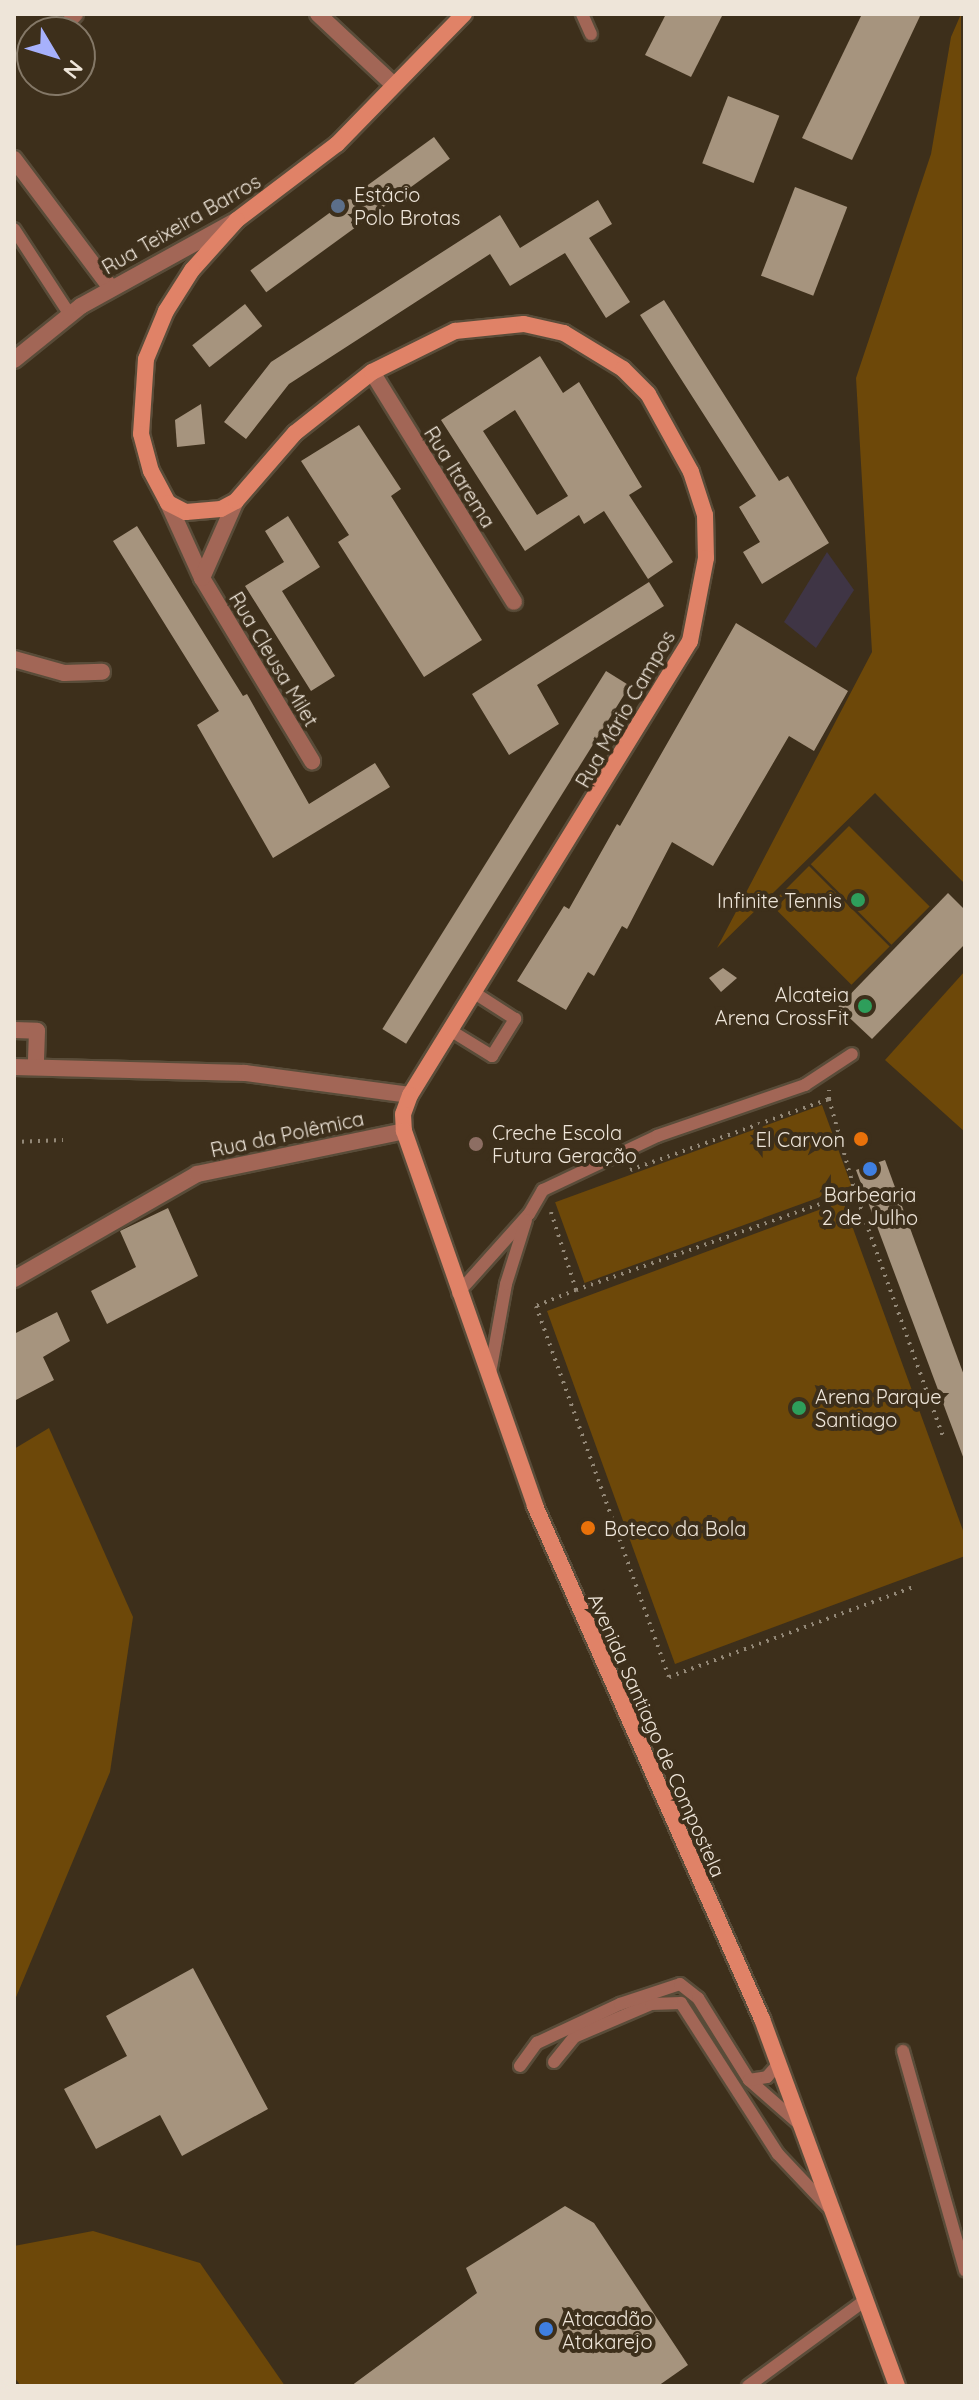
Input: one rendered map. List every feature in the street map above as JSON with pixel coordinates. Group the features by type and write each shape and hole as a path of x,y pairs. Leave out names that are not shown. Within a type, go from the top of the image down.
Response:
{"main road":[{"name":"Rua Teixeira Barros","path":"237,220 337,144 464,14"},
{"name":"Rua Cleusa Milet","path":"168,503 151,471 141,434 146,359 166,311 192,270 237,220"},
{"name":"Rua Mário Campos","path":"236,501 295,433 372,372 455,331 524,324 564,333 623,369 648,394 691,472 705,515 701,605 690,641 453,1032 410,1095"},
{"path":"168,503 202,513 236,501"},
{"name":"Avenida Santiago de Compostela","path":"410,1095 403,1114 404,1131 488,1381 587,1630 779,2063 897,2386"}],"street":[{"path":"318,14 394,85"},
{"path":"14,159 111,288"},
{"name":"Rua Teixeira Barros","path":"14,360 70,315 111,288 237,220"},
{"name":"Rua Itarema","path":"372,372 514,602"},
{"path":"202,578 236,501"},
{"name":"Rua Cleusa Milet","path":"168,503 202,578 312,761"},
{"path":"14,659 64,673 102,672"},
{"path":"14,1030 37,1031 36,1067"},
{"path":"14,1067 245,1073 410,1095"},
{"name":"Rua da Polêmica","path":"14,1279 197,1174 404,1131"}],"lane":[{"path":"582,14 591,34"},
{"path":"14,229 70,315"},
{"path":"453,1032 492,1056 515,1019 476,994"},
{"path":"458,1293 529,1214 543,1190 617,1155 830,1072 852,1054"},
{"path":"488,1381 504,1289 529,1214"},
{"path":"520,2066 537,2043 632,1999 680,1984 698,1998 749,2080 799,2124"},
{"path":"554,2062 574,2037 651,2004 681,2003 778,2154 832,2210"},
{"path":"903,2051 965,2270"},
{"path":"749,2080 767,2077 779,2063"},
{"path":"753,2384 864,2301"}],"path":[{"path":"830,1072 829,1099 855,1192 944,1439"},
{"path":"621,1174 829,1099"},
{"path":"14,1142 63,1140"},
{"path":"855,1192 536,1306 669,1677 916,1586"},
{"path":"547,1201 576,1290"}],"shaded area":[{"path":"961,14 965,884 875,793 717,948 872,652 856,378 931,154 951,37"},
{"path":"827,552 854,590 816,648 784,622"},
{"path":"849,826 930,907 891,945 811,864"},
{"path":"809,866 890,947 851,985 771,904"},
{"path":"965,971 965,1132 885,1060"},
{"path":"822,1105 851,1186 585,1283 555,1202"},
{"path":"843,1201 965,1536 965,1556 675,1664 547,1311"},
{"path":"49,1428 133,1617 110,1772 14,2002 14,1449"},
{"path":"93,2231 200,2263 285,2386 21,2386 14,2377 14,2246"}],"building":[{"path":"666,14 723,14 691,77 645,55"},
{"path":"862,14 921,14 852,160 802,138"},
{"path":"728,96 779,116 754,183 702,163"},
{"path":"434,137 450,159 266,292 250,270"},
{"path":"795,187 847,207 813,296 761,276"},
{"path":"598,200 612,224 589,238 630,302 606,318 565,253 510,286 490,254 289,384 246,439 224,422 271,362 500,215 520,248"},
{"path":"664,300 779,481 788,476 829,543 762,584 743,552 760,542 739,507 756,496 640,315"},
{"path":"245,304 262,326 209,367 192,345"},
{"path":"540,356 563,393 579,382 642,487 629,495 673,562 648,579 604,511 584,524 579,515 525,551 441,420","holes":["515,410 568,496 537,515 483,431"]},
{"path":"201,404 205,444 177,447 175,420"},
{"path":"359,425 401,489 391,496 482,640 424,677 338,542 349,535 301,461"},
{"path":"288,516 320,567 282,591 335,676 311,691 245,586 284,562 265,531"},
{"path":"137,526 243,696 247,694 309,804 375,763 390,787 273,858 197,725 219,711 113,541"},
{"path":"649,582 664,606 537,685 559,724 509,755 472,694"},
{"path":"736,623 848,691 814,751 789,736 713,866 672,842 627,929 622,926 594,976 588,972 566,1010 517,981 564,906 569,909 617,824 620,826"},
{"path":"606,671 630,686 406,1044 382,1029"},
{"path":"948,893 965,910 965,944 872,1039 838,1007"},
{"path":"723,968 737,978 721,992 709,978"},
{"path":"885,1160 965,1378 965,1462 856,1170"},
{"path":"168,1208 198,1276 107,1324 91,1291 136,1267 120,1231"},
{"path":"57,1312 70,1341 43,1357 54,1380 14,1401 14,1334"},
{"path":"193,1968 268,2109 182,2156 160,2115 96,2149 64,2089 127,2056 106,2016"},
{"name":"Atacadão Atakarejo","path":"565,2206 594,2223 688,2365 658,2386 351,2386 477,2293 466,2268"}],"place":[{"name":"Estácio Polo Brotas","path":"338,206"},
{"name":"Infinite Tennis","path":"858,900"},
{"name":"Alcateia Arena CrossFit","path":"865,1006"},
{"name":"El Carvon","path":"861,1139"},
{"name":"Creche Escola Futura Geração","path":"476,1144"},
{"name":"Barbearia 2 de Julho","path":"870,1169"},
{"name":"Arena Parque Santiago","path":"799,1408"},
{"name":"Boteco da Bola","path":"588,1528"},
{"name":"Atacadão Atakarejo","path":"546,2329"}]}
